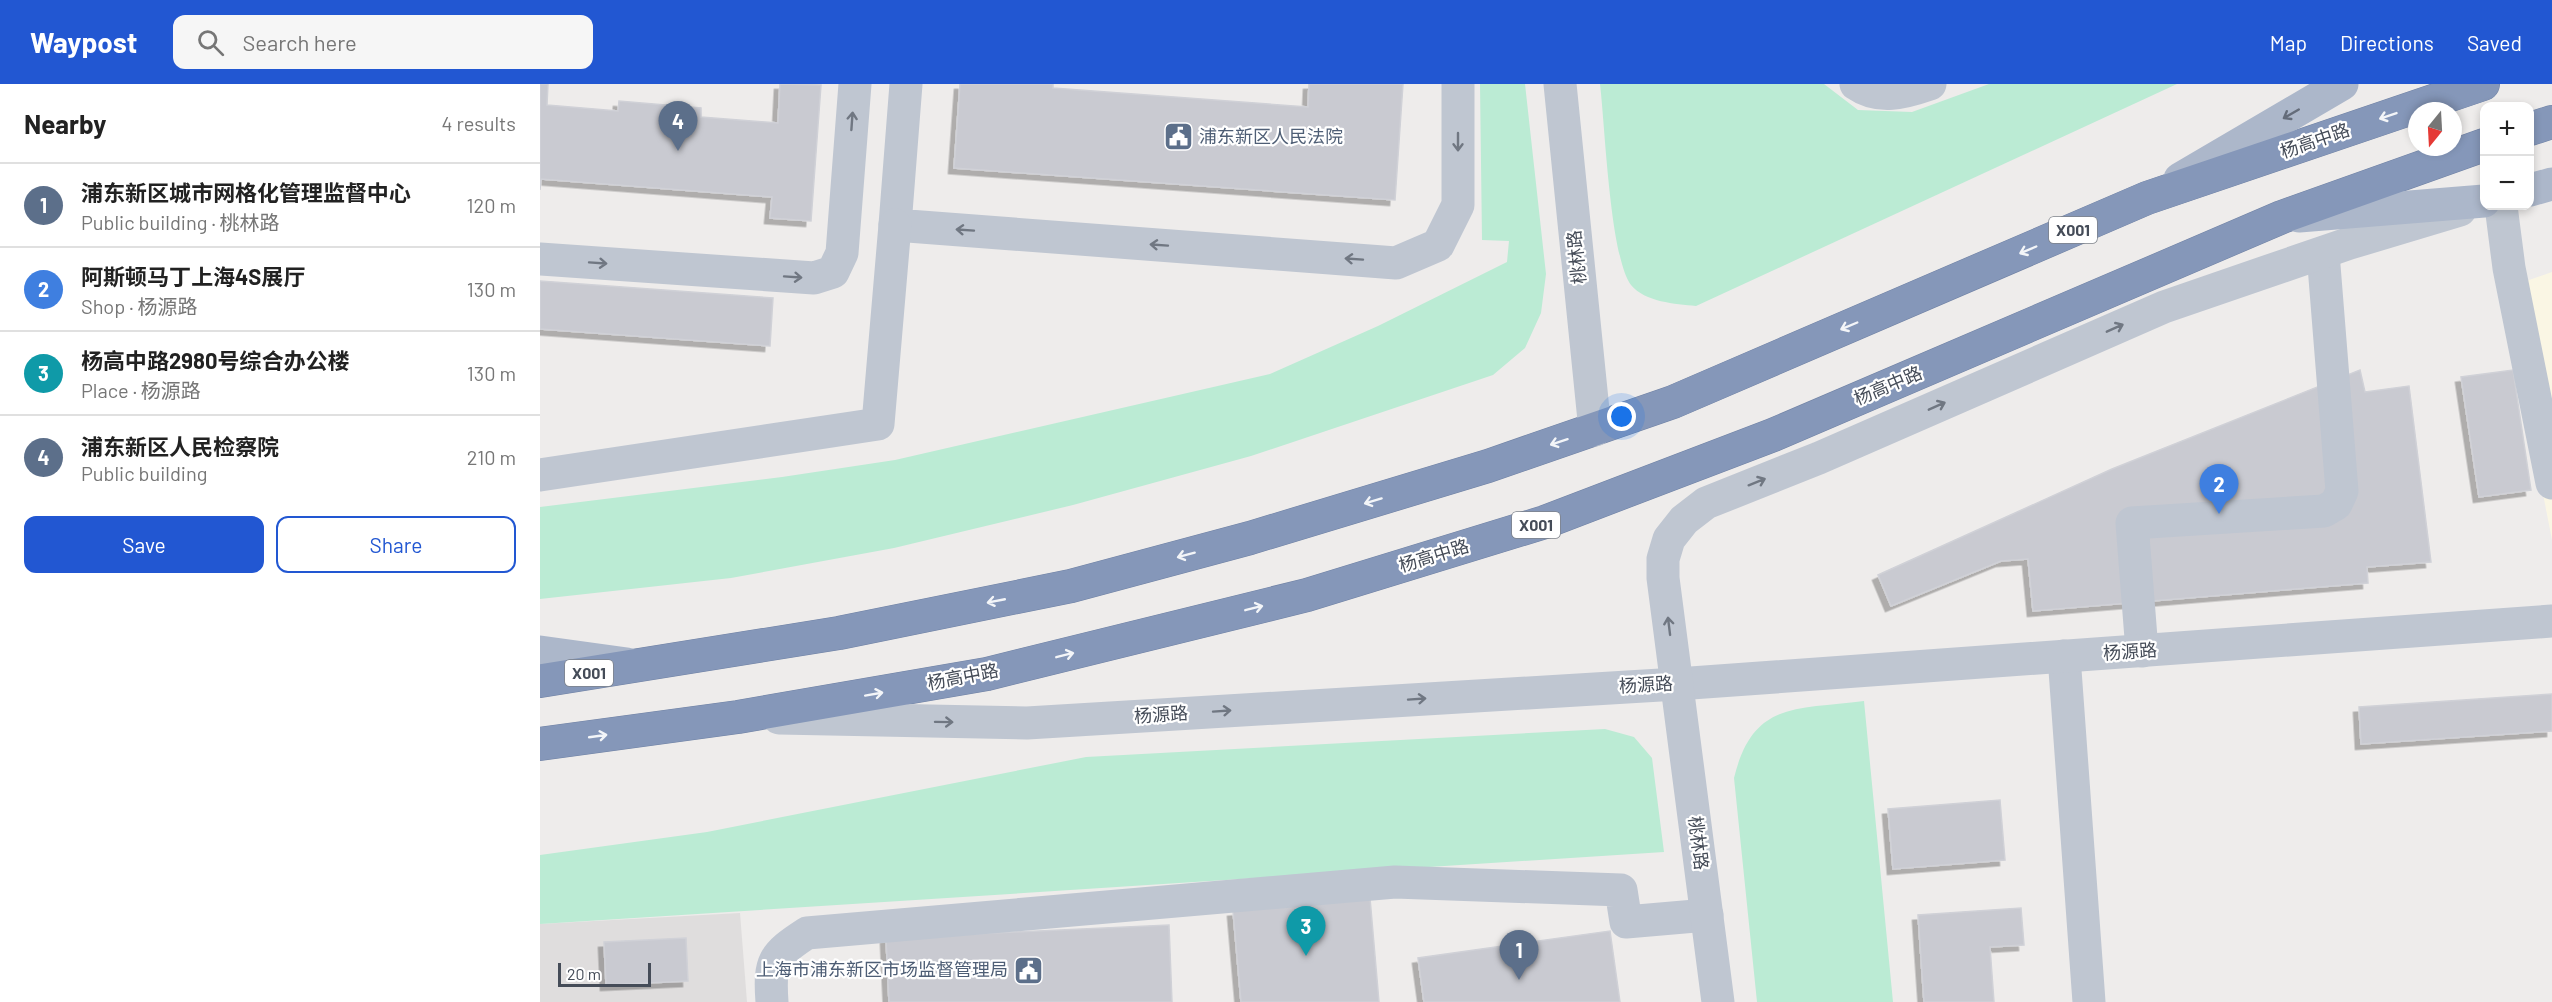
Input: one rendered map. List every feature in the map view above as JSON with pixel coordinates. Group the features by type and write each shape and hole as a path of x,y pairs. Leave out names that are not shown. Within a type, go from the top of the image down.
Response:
{"highway":[{"name":"杨高中路","path":"540,681 839,633 1071,586 1250,538 1594,430 1684,397 2147,198 2483,84"},
{"path":"2534,127 2552,122"},
{"name":"杨高中路","path":"540,744 738,717 987,674 1307,595 1545,522 1773,435 2282,217 2480,146"}],"main road":[{"name":"杨高中路","path":"2147,198 2342,84"},
{"path":"2534,189 2552,184"},
{"name":"杨高中路","path":"2282,217 2480,202"},
{"name":"杨高中路","path":"540,652 637,665"}],"street":[{"path":"540,259 814,278 833,272 842,253 855,84"},
{"path":"540,475 878,424 906,84"},
{"path":"895,225 1396,263 1438,245 1458,206 1458,84"},
{"name":"桃林路","path":"1560,84 1594,430"},
{"path":"1856,84 1870,94 1910,91 1930,84"},
{"name":"X001","path":"1677,684 1663,559 1669,538 1684,520 1706,503 1819,458 2164,307 2480,203"},
{"path":"2502,210 2510,268 2552,483"},
{"path":"2142,651 2132,523 2324,511 2336,504 2342,491 2324,253"},
{"name":"杨源路","path":"738,717 1027,723 1677,684 2552,621"},
{"path":"2064,656 2089,1002"},
{"name":"桃林路","path":"1677,684 1718,1002"},
{"path":"772,1002 770,977 780,950 807,933 1395,882 1621,890 1626,922 1707,915"}],"shaded area":[{"path":"2552,272 2552,540 2503,289"},
{"path":"740,913 747,1002 540,1002 540,924"}],"green space":[{"path":"1480,84 1525,84 1546,274 1541,313 1525,348 1493,375 1251,456 1073,505 894,548 731,578 540,599 540,507 782,477 895,460 1270,374 1378,326 1507,262 1509,241 1482,240"},
{"path":"1600,84 1824,84 1858,110 1912,112 1989,84 2177,84 1696,306 1661,301 1644,295 1631,285 1624,270 1613,220"},
{"path":"1864,701 1893,1002 1757,1002 1734,778 1742,753 1753,734 1766,722 1781,714 1798,709"},
{"path":"1605,729 1634,737 1652,758 1664,852 540,924 540,855 707,832 1086,757"}],"building":[{"path":"540,84 548,84 547,105 618,111 619,101 701,108 701,117 778,123 780,84 821,85 811,221 770,218 772,197 541,179 540,190"},
{"name":"浦东新区人民法院","path":"960,84 1053,84 1053,88 1308,107 1309,84 1403,84 1395,200 954,168"},
{"path":"540,281 773,298 770,346 540,329"},
{"path":"2360,370 2365,392 2409,386 2431,562 2367,567 2368,583 2033,611 2028,559 2001,561 1891,606 1878,575 2112,469"},
{"path":"2513,370 2531,490 2479,497 2461,377"},
{"path":"2552,694 2552,731 2361,744 2359,707"},
{"path":"2000,800 2005,860 1893,869 1888,809"},
{"path":"1370,898 1379,1002 1241,1002 1233,911"},
{"path":"2021,908 2024,945 1990,947 1994,1002 1924,1002 1918,915"},
{"name":"上海市浦东新区市场监督管理局","path":"1169,925 1172,1002 889,1002 886,938"},
{"path":"1610,931 1620,1002 1424,1002 1418,958"},
{"path":"686,938 688,981 606,985 604,942"}],"place":[{"name":"浦东新区人民法院","path":"1178,137"},
{"name":"浦东新区人民检察院","path":"678,151"},
{"name":"阿斯顿马丁上海4S展厅","path":"2219,514"},
{"name":"杨高中路2980号综合办公楼","path":"1306,956"},
{"name":"上海市浦东新区市场监督管理局","path":"1029,970"},
{"name":"浦东新区城市网格化管理监督中心","path":"1519,980"}]}
